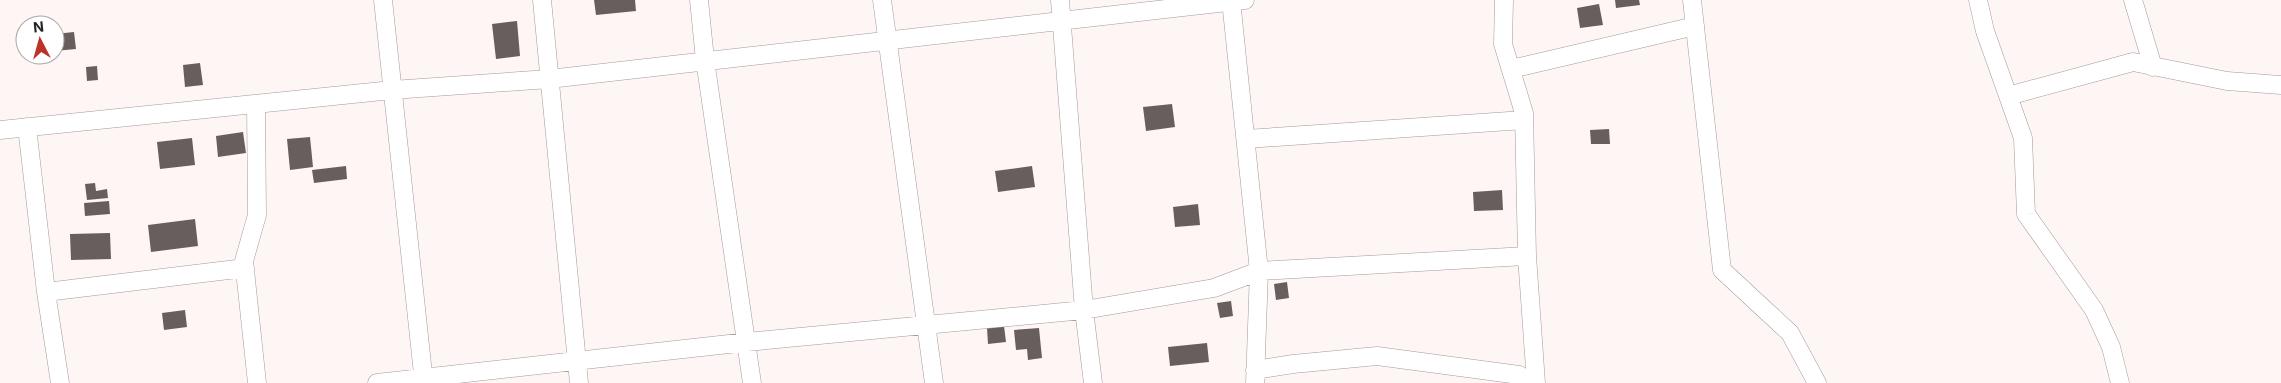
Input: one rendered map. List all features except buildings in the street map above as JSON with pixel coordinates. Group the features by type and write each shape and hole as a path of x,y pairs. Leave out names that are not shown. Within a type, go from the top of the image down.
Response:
{"street":[{"path":"383,0 424,380"},
{"path":"542,0 578,383"},
{"path":"699,0 705,60 752,383"},
{"path":"882,0 934,383"},
{"path":"1060,0 1084,310 1093,383"},
{"path":"1504,0 1503,44 1524,113 1527,256 1534,383"},
{"path":"1692,0 1722,270 1790,333 1817,383"},
{"path":"1978,0 1984,31 2023,138 2026,214 2094,310 2111,348 2120,383"},
{"path":"2132,0 2153,67"},
{"path":"0,130 392,90 549,79 1236,1 1246,139 1259,271 1255,376 1293,364 1377,356 1519,375 1534,383"},
{"path":"1511,69 1695,26"},
{"path":"2008,96 2133,62 2227,81 2281,85"},
{"path":"256,104 257,215 244,261 257,383"},
{"path":"1246,139 1524,120"},
{"path":"27,127 46,292 60,383"},
{"path":"377,383 424,380 576,360 747,342 1084,310 1214,288 1259,271 1527,256"},
{"path":"46,292 245,268"}]}
